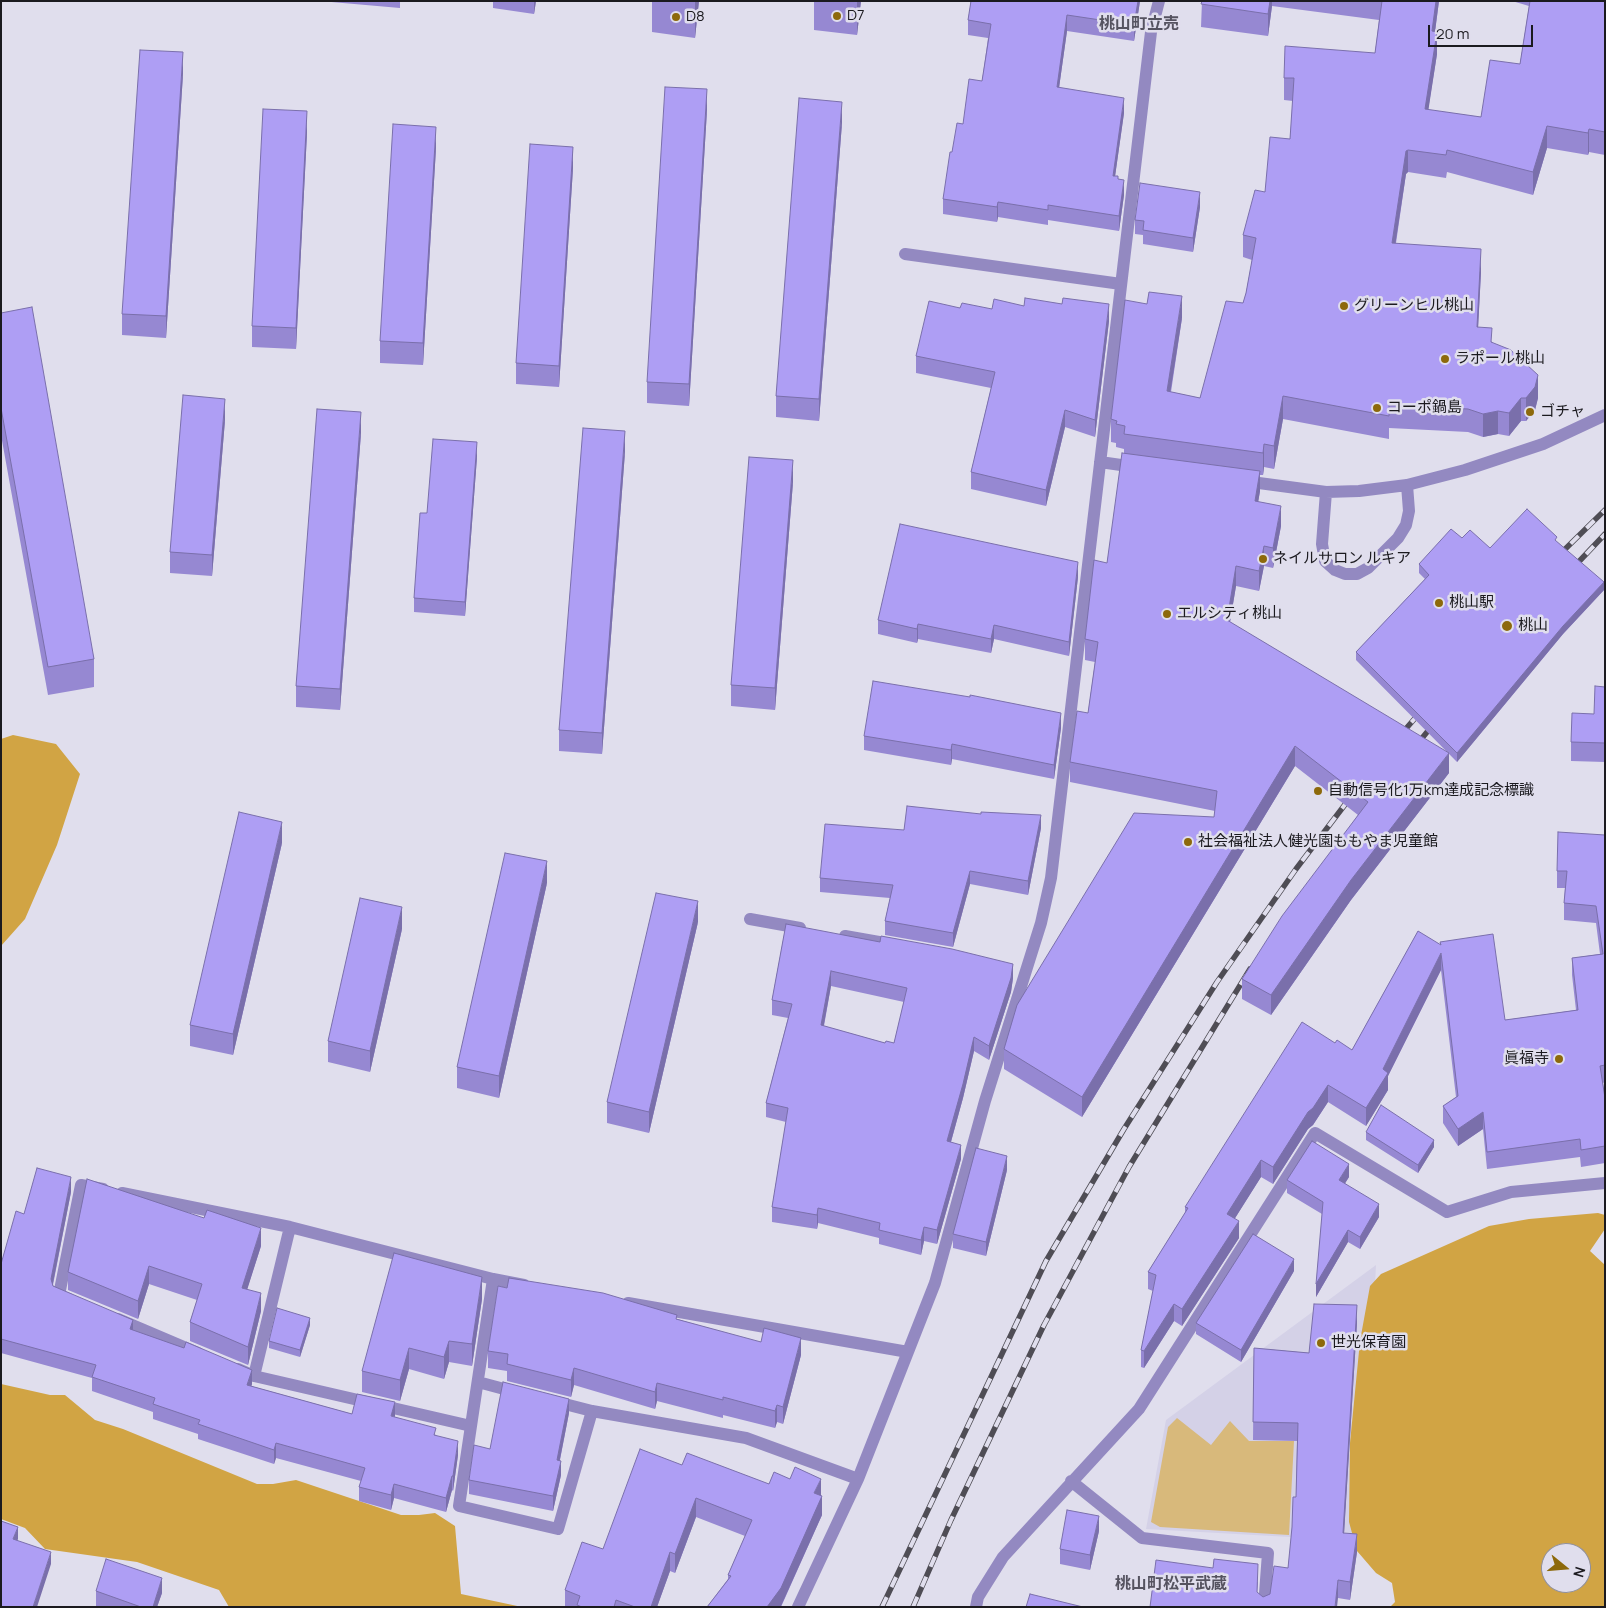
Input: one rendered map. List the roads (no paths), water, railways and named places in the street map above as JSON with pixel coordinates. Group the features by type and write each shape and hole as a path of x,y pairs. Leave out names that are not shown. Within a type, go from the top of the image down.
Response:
{"street":[{"path":"798,1607 858,1479 935,1284 1022,967 1040,923 1052,878 1151,32 1159,1"},
{"path":"905,254 1121,284"},
{"path":"1231,479 1326,492 1359,491 1406,485 1465,470 1542,444 1605,415"},
{"path":"1100,462 1147,468"},
{"path":"1326,492 1322,544 1325,561 1335,570 1345,574 1357,574 1368,568 1398,538 1406,525 1409,511 1406,485"},
{"path":"750,919 817,931"},
{"path":"836,934 912,948"},
{"path":"976,1607 978,1597 1002,1557 1139,1409 1315,1134 1447,1212 1511,1192 1605,1182"},
{"path":"77,1302 59,1295 81,1185 290,1227 493,1279 532,1286"},
{"path":"254,1376 290,1227"},
{"path":"493,1279 459,1506 558,1529 592,1411"},
{"path":"619,1301 908,1352"},
{"path":"104,1314 210,1358"},
{"path":"227,1365 254,1376 471,1426"},
{"path":"478,1382 592,1411 746,1438 858,1479"},
{"path":"1071,1481 1142,1538 1268,1553 1264,1607"}],"railway":[{"path":"1555,559 1605,510"},
{"path":"1571,570 1605,534"},
{"path":"1397,739 1423,709"},
{"path":"1414,748 1436,721"},
{"path":"882,1607 1046,1261 1124,1129 1217,982 1296,869 1353,794"},
{"path":"913,1607 951,1520 1044,1325 1129,1167 1250,969"}],"place":[{"name":"D7","path":"837,16"},
{"name":"D8","path":"676,17"},
{"name":"グリーンヒル桃山","path":"1344,306"},
{"name":"ラポール桃山","path":"1445,359"},
{"name":"コーポ鍋島","path":"1377,408"},
{"name":"ゴチャ","path":"1530,412"},
{"name":"ネイルサロン ルキア","path":"1263,559"},
{"name":"桃山駅","path":"1439,603"},
{"name":"エルシティ桃山","path":"1167,614"},
{"name":"桃山","path":"1507,626"},
{"name":"自動信号化1万km達成記念標識","path":"1318,791"},
{"name":"社会福祉法人健光園ももやま児童館","path":"1188,842"},
{"name":"眞福寺","path":"1559,1059"},
{"name":"世光保育園","path":"1321,1343"}],"district":[{"name":"桃山町立売","path":"1139,25"},
{"name":"桃山町松平武蔵","path":"1171,1585"}]}
